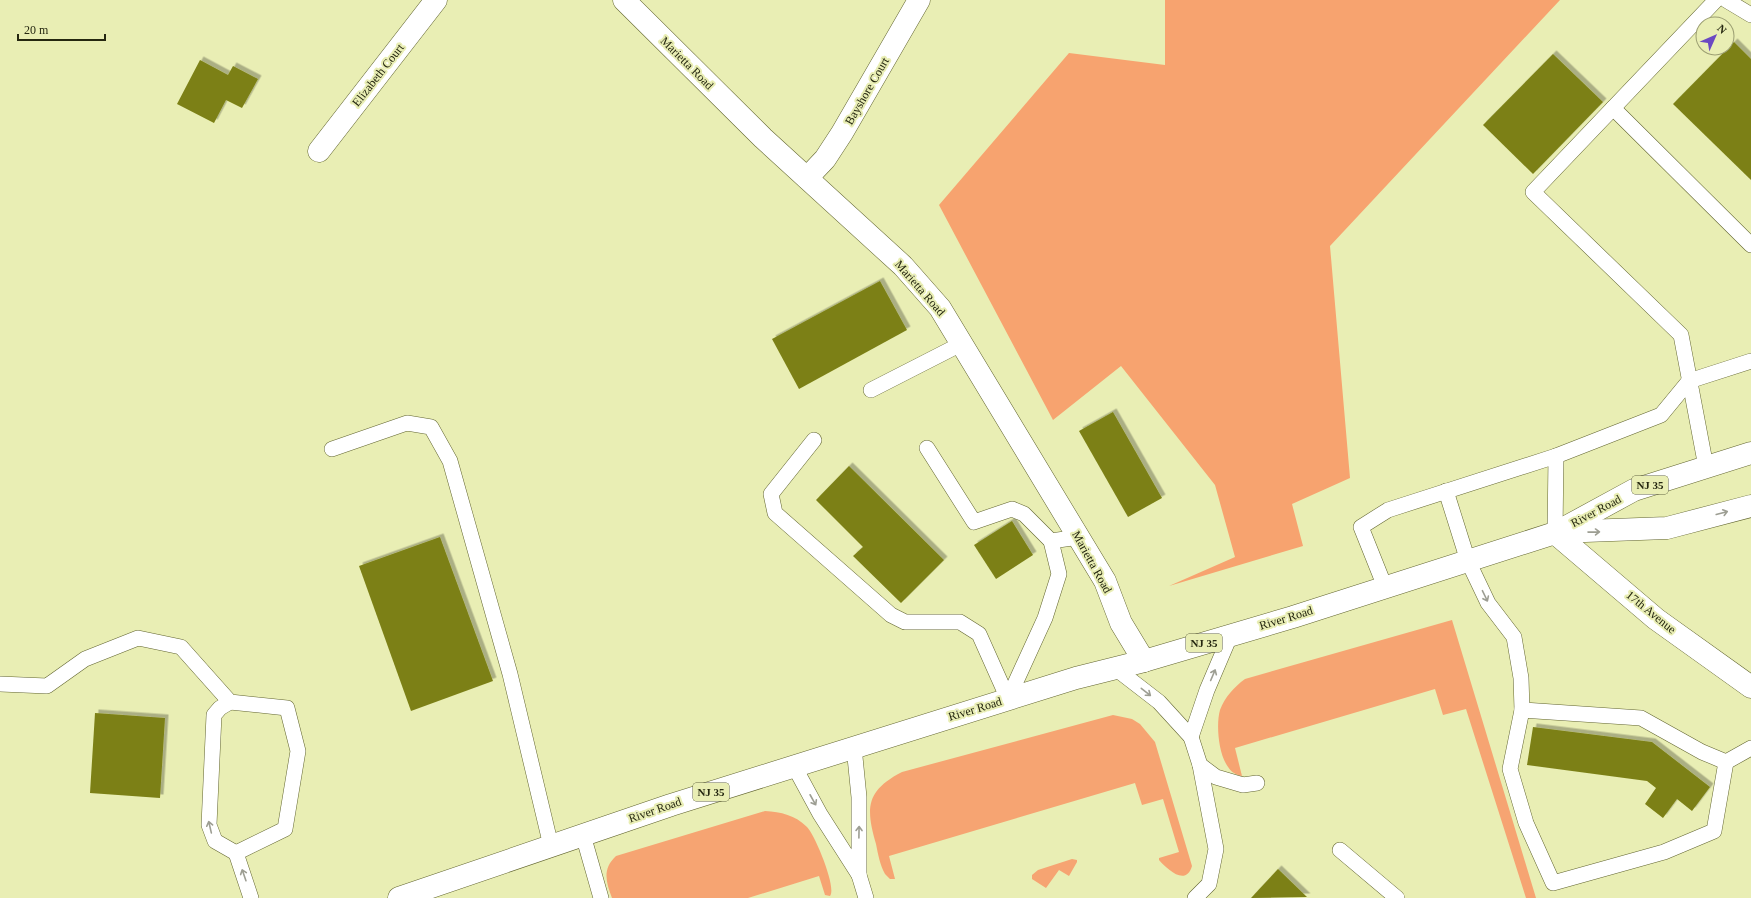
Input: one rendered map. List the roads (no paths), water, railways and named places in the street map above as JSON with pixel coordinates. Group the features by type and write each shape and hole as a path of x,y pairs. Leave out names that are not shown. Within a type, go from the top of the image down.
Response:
{"main road":[{"name":"Elizabeth Court","path":"319,151 436,0"},
{"name":"Marietta Road","path":"624,0 763,138 903,266 940,308 1105,581 1121,623 1144,661"},
{"name":"Bayshore Court","path":"807,178 825,159 842,133 919,0"},
{"name":"River Road","path":"399,898 671,805 854,747 1076,678 1144,661 1230,636 1468,561 1555,532 1634,490 1751,453"},
{"name":"River Road","path":"1555,532 1667,528 1751,506"},
{"name":"17th Avenue","path":"1555,532 1656,619 1751,687"}],"lane":[{"path":"1706,467 1681,335 1533,192 1716,0"},
{"path":"1726,0 1751,15"},
{"path":"1613,108 1751,245"},
{"path":"871,390 961,344"},
{"path":"1385,587 1361,527 1388,510 1556,456 1661,415 1689,381 1751,361"},
{"path":"332,449 407,423 431,427 450,461 510,674 551,846"},
{"path":"814,440 771,494 775,513 891,615 905,622 960,622 979,634 1008,699"},
{"path":"927,448 974,522 1012,509 1024,514 1051,541 1059,574 1045,618 1008,699"},
{"path":"1555,532 1556,456"},
{"path":"1446,491 1468,561 1488,603 1514,637 1521,678 1522,710 1510,768 1526,824 1553,883 1664,852 1714,831 1726,762"},
{"path":"1051,541 1079,537"},
{"path":"1191,738 1207,690 1230,636"},
{"path":"0,684 47,686 85,659 138,638 181,647 230,702"},
{"path":"1115,668 1158,702 1191,738 1200,765 1216,849 1209,884 1195,898"},
{"path":"236,853 285,829 298,751 287,708 230,702 220,708 214,715 208,825 215,841 236,853 251,898"},
{"path":"1522,710 1641,718 1702,752 1726,762"},
{"path":"854,747 860,797 859,874"},
{"path":"1726,762 1751,748"},
{"path":"1200,765 1216,777 1243,785 1258,783"},
{"path":"794,766 820,814 859,874 866,898"},
{"path":"582,835 601,898"},
{"path":"1340,850 1397,898"}]}
